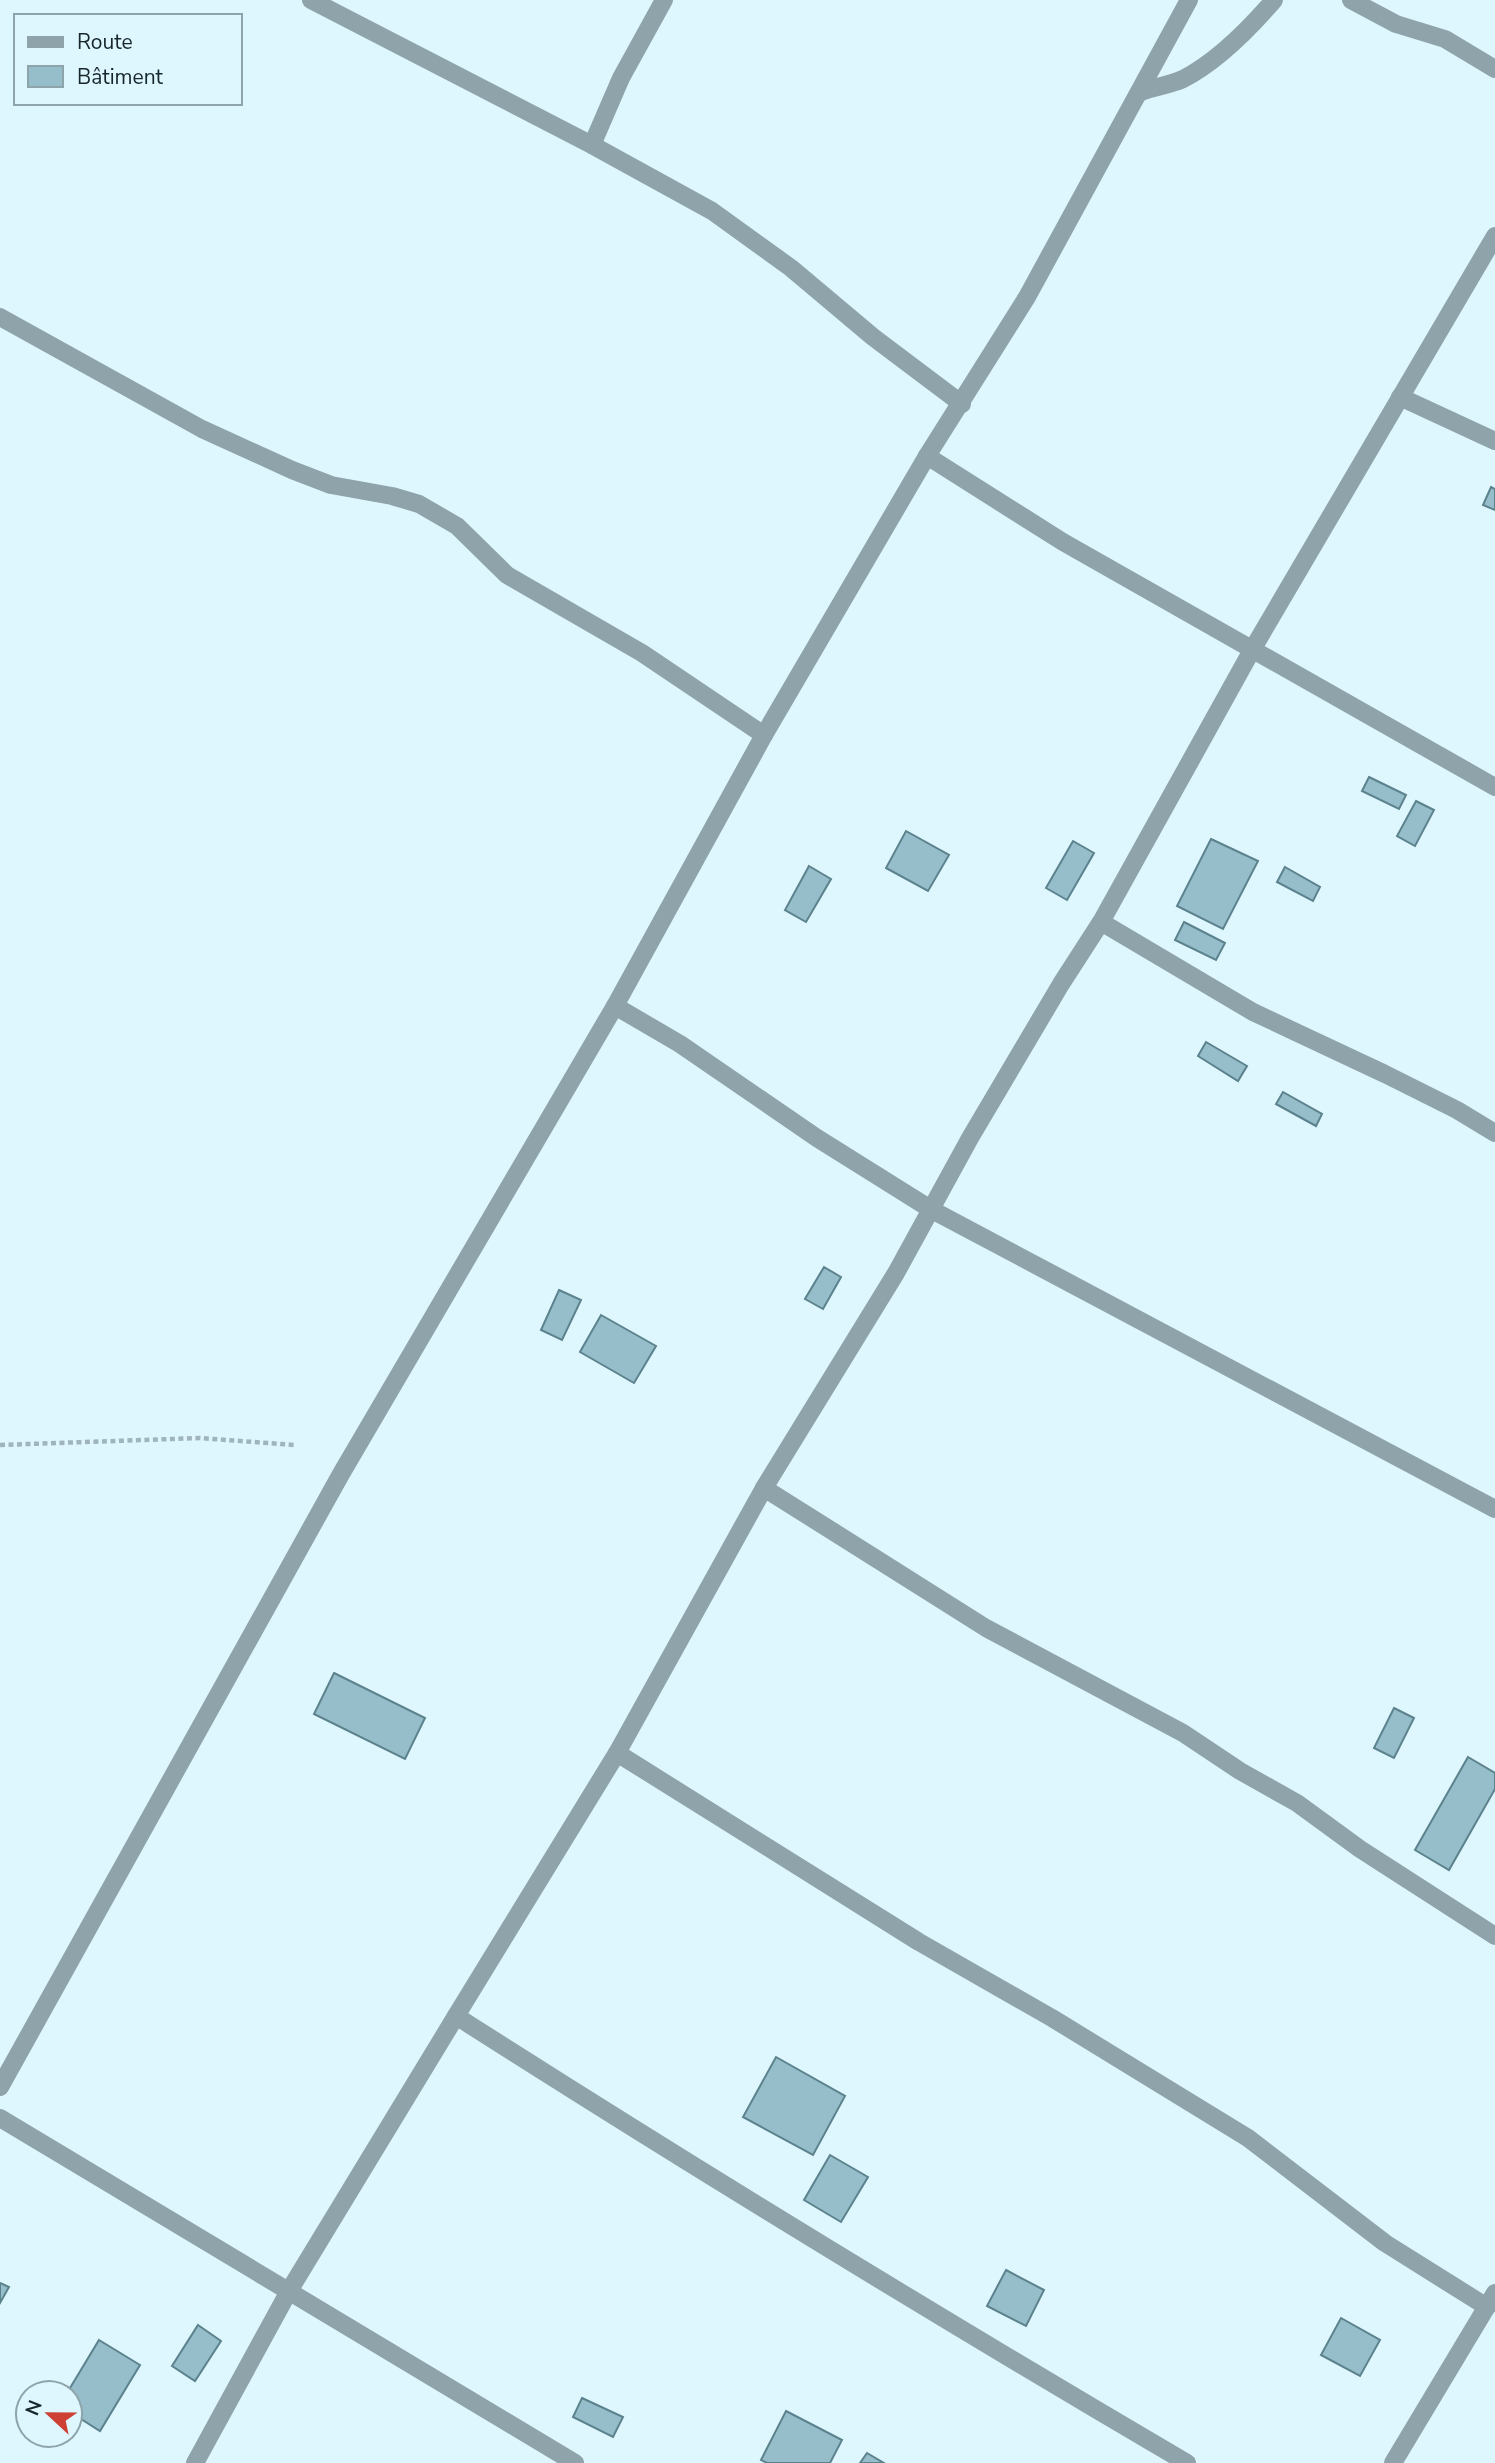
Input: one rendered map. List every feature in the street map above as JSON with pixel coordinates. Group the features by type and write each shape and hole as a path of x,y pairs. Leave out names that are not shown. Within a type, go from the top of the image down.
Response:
{"street":[{"path":"311,0 592,145 712,211 792,268 873,337 962,404"},
{"path":"592,145 621,78 664,0"},
{"path":"0,2087 341,1474 615,1006 764,735 927,456 1027,297 1189,0"},
{"path":"1141,92 1182,79 1216,57 1254,23 1274,0"},
{"path":"1351,0 1395,23 1445,39 1495,69"},
{"path":"195,2463 289,2291 617,1754 764,1488 896,1273 1040,1020 1101,922 1252,650 1495,236"},
{"path":"0,317 190,423 292,470 331,485 392,496 419,504 457,526 507,575 642,653 764,735"},
{"path":"1400,397 1495,441"},
{"path":"927,456 1063,542 1495,787"},
{"path":"1101,922 1253,1012 1385,1074 1457,1110 1495,1133"},
{"path":"615,1006 680,1044 817,1138 932,1210 1495,1509"},
{"path":"764,1488 986,1628 1183,1733 1240,1771 1297,1803 1360,1849 1495,1936"},
{"path":"617,1754 919,1942 1052,2018 1248,2138 1385,2244 1491,2300 1393,2463"},
{"path":"456,2016 676,2156 994,2350 1187,2463"},
{"path":"0,2118 567,2461"}],"path":[{"path":"0,1445 200,1438 295,1445"}],"building":[{"path":"1491,487 1495,489 1495,510 1483,505"},
{"path":"1369,777 1406,795 1399,809 1362,791"},
{"path":"1416,801 1434,810 1415,846 1397,836"},
{"path":"906,831 949,855 928,891 886,868"},
{"path":"1211,839 1258,861 1223,929 1177,906"},
{"path":"1073,841 1094,853 1067,900 1046,888"},
{"path":"809,866 831,879 806,922 785,910"},
{"path":"1285,867 1320,887 1313,901 1277,882"},
{"path":"1184,922 1225,943 1216,960 1175,940"},
{"path":"1206,1042 1247,1066 1238,1081 1198,1056"},
{"path":"1283,1092 1322,1114 1316,1126 1276,1104"},
{"path":"824,1267 841,1277 823,1309 805,1299"},
{"path":"559,1290 581,1300 562,1340 541,1330"},
{"path":"601,1315 656,1346 634,1383 580,1352"},
{"path":"334,1673 425,1718 405,1759 314,1714"},
{"path":"1394,1708 1414,1718 1394,1758 1374,1748"},
{"path":"1468,1757 1495,1773 1495,1789 1449,1870 1415,1850"},
{"path":"776,2057 845,2096 813,2155 743,2117"},
{"path":"830,2155 868,2177 841,2222 804,2200"},
{"path":"1006,2270 1044,2290 1026,2326 987,2306"},
{"path":"0,2283 9,2287 0,2303"},
{"path":"1341,2318 1380,2340 1360,2376 1321,2355"},
{"path":"198,2325 221,2341 195,2381 172,2366"},
{"path":"99,2340 140,2365 100,2431 84,2421 84,2379 75,2379"},
{"path":"582,2398 623,2417 613,2437 573,2417"},
{"path":"786,2411 842,2440 830,2463 767,2463 761,2460"},
{"path":"867,2453 884,2463 860,2463"}]}
